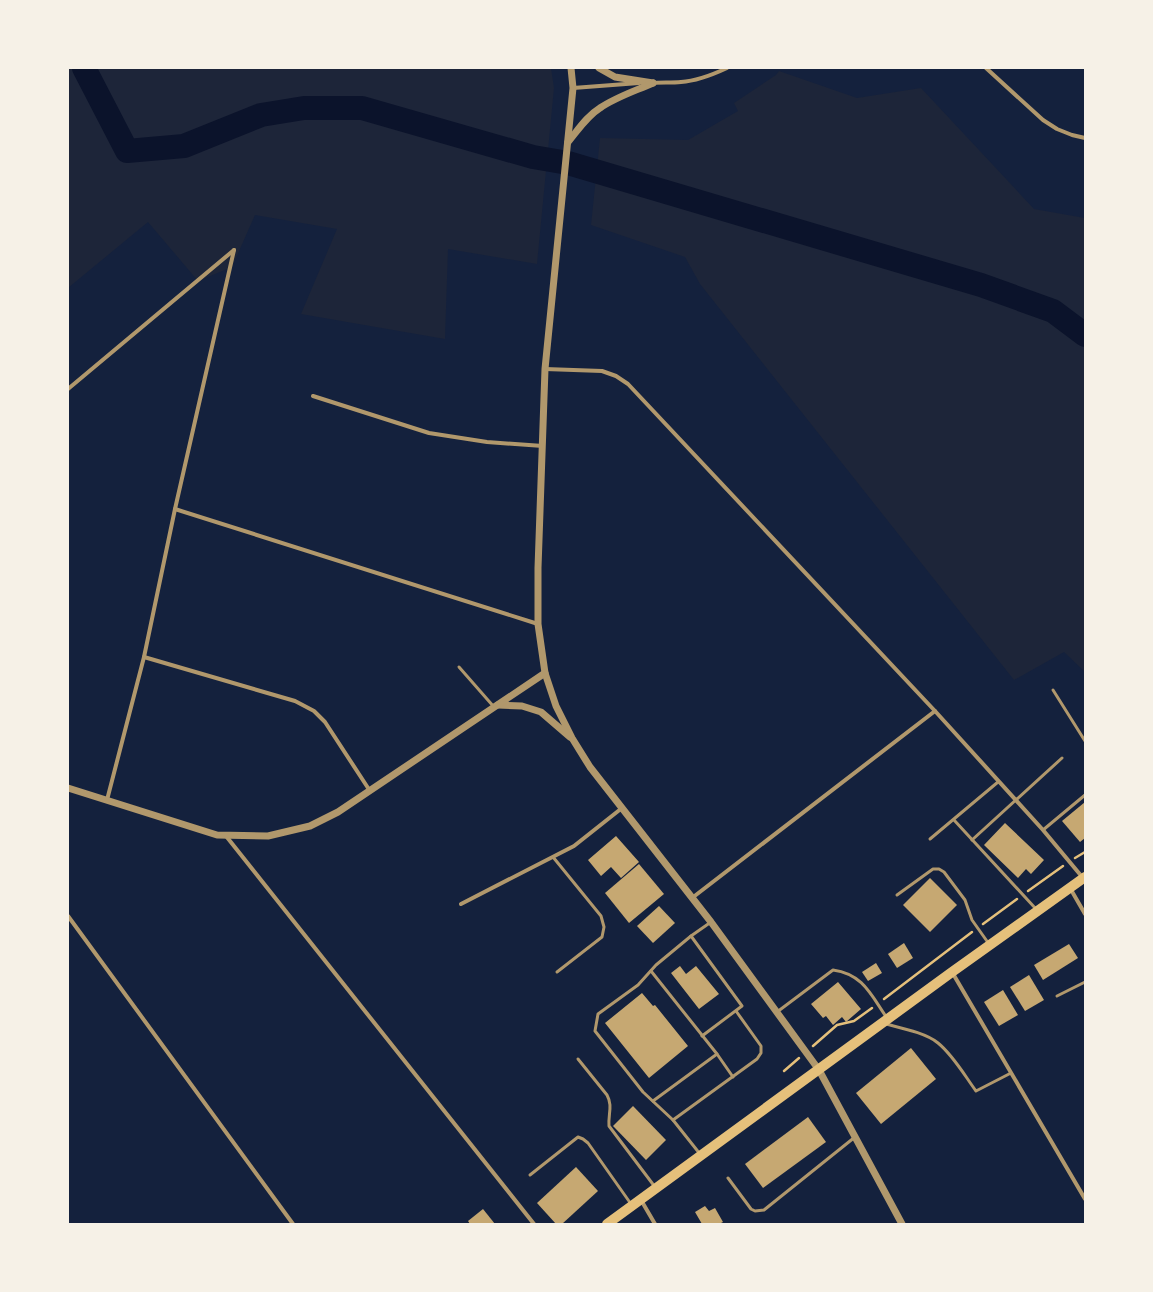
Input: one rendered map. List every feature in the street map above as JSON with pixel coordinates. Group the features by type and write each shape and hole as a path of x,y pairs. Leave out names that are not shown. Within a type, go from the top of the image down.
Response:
{"main road":[{"path":"607,1224 1084,877"}],"street":[{"path":"570,68 573,88 545,369 538,568 538,624 545,673 556,706 572,738 590,767 711,922 819,1070 902,1224"},
{"path":"599,68 615,77 653,83"},
{"path":"573,88 696,80 727,68"},
{"path":"986,68 1043,120 1072,136 1085,138"},
{"path":"568,142 589,116 599,108 613,100 653,83"},
{"path":"68,389 234,250 175,509 144,657 107,800"},
{"path":"545,369 602,371 616,376 628,384 934,711 1084,877"},
{"path":"313,396 429,433 487,442 542,446"},
{"path":"175,509 538,624"},
{"path":"144,657 295,701 314,711 325,722 370,791"},
{"path":"68,788 216,834 268,836 310,826 338,812 545,673"},
{"path":"496,706 522,706 542,712 572,738"},
{"path":"692,898 934,711"},
{"path":"461,904 574,846 622,808"},
{"path":"226,835 534,1224"},
{"path":"1070,888 1085,914"},
{"path":"68,916 293,1224"},
{"path":"952,972 1085,1199"},
{"path":"636,1202 655,1224"}],"lane":[{"path":"459,667 496,706"},
{"path":"1053,690 1085,741"},
{"path":"972,840 1062,758"},
{"path":"930,839 998,782"},
{"path":"1043,830 1085,795"},
{"path":"954,820 1038,911"},
{"path":"553,857 601,916 604,927 602,937 557,972"},
{"path":"897,895 933,868 939,869 944,872 965,900 972,920 990,946"},
{"path":"701,1155 673,1120 643,1092 595,1031 598,1014 638,985 651,971 691,936 711,922"},
{"path":"691,936 742,1006 702,1036"},
{"path":"777,1012 832,970 851,975 861,981 877,1004 885,1021 927,1036 938,1042 976,1091 1011,1073"},
{"path":"651,971 717,1054 733,1077"},
{"path":"1058,996 1085,982"},
{"path":"673,1120 757,1059 761,1053 762,1046 736,1011"},
{"path":"653,1101 717,1054"},
{"path":"578,1059 611,1101 609,1126 657,1188"},
{"path":"530,1175 578,1137 588,1143 636,1202"},
{"path":"728,1178 751,1209 755,1211 764,1210 855,1137"}],"path":[{"path":"784,1071 837,1025 854,1021 1023,894 1085,852"}],"shaded area":[{"path":"68,68 551,68 554,88 537,264 448,249 445,339 301,314 337,229 255,215 232,267 198,281 148,222 68,288"},
{"path":"779,71 857,98 921,88 1034,209 1085,218 1085,672 1064,652 1014,680 700,284 685,257 591,225 600,138 688,140 738,111 734,103 776,75"}],"building":[{"path":"1085,802 1085,838 1080,842 1062,821"},
{"path":"1005,823 1044,860 1031,874 1026,869 1018,878 984,845"},
{"path":"616,836 639,862 621,878 611,867 601,876 588,860"},
{"path":"639,864 664,894 629,923 605,893"},
{"path":"930,878 957,905 930,932 903,905"},
{"path":"659,906 675,923 653,943 637,926"},
{"path":"904,943 913,958 897,968 888,954"},
{"path":"1069,944 1078,958 1043,980 1034,965"},
{"path":"876,963 882,973 868,981 862,972"},
{"path":"680,966 686,974 696,966 719,994 699,1009 671,973"},
{"path":"1029,975 1044,1000 1025,1011 1010,987"},
{"path":"838,982 861,1009 846,1022 842,1017 833,1025 826,1016 823,1018 811,1004"},
{"path":"1003,990 1018,1015 999,1026 984,1002"},
{"path":"642,993 653,1006 655,1005 688,1046 649,1078 605,1023"},
{"path":"911,1048 936,1079 881,1124 856,1093"},
{"path":"633,1106 666,1140 646,1160 613,1126"},
{"path":"808,1117 826,1142 763,1188 745,1164"},
{"path":"576,1167 598,1191 562,1224 556,1224 537,1203"},
{"path":"705,1206 709,1211 715,1208 723,1222 719,1224 702,1224 695,1212"},
{"path":"483,1209 495,1224 470,1224 468,1221"}],"waterway":[{"path":"84,68 127,151 184,146 261,115 304,108 362,108 533,157 568,163 981,285 1053,311 1085,335"}]}
